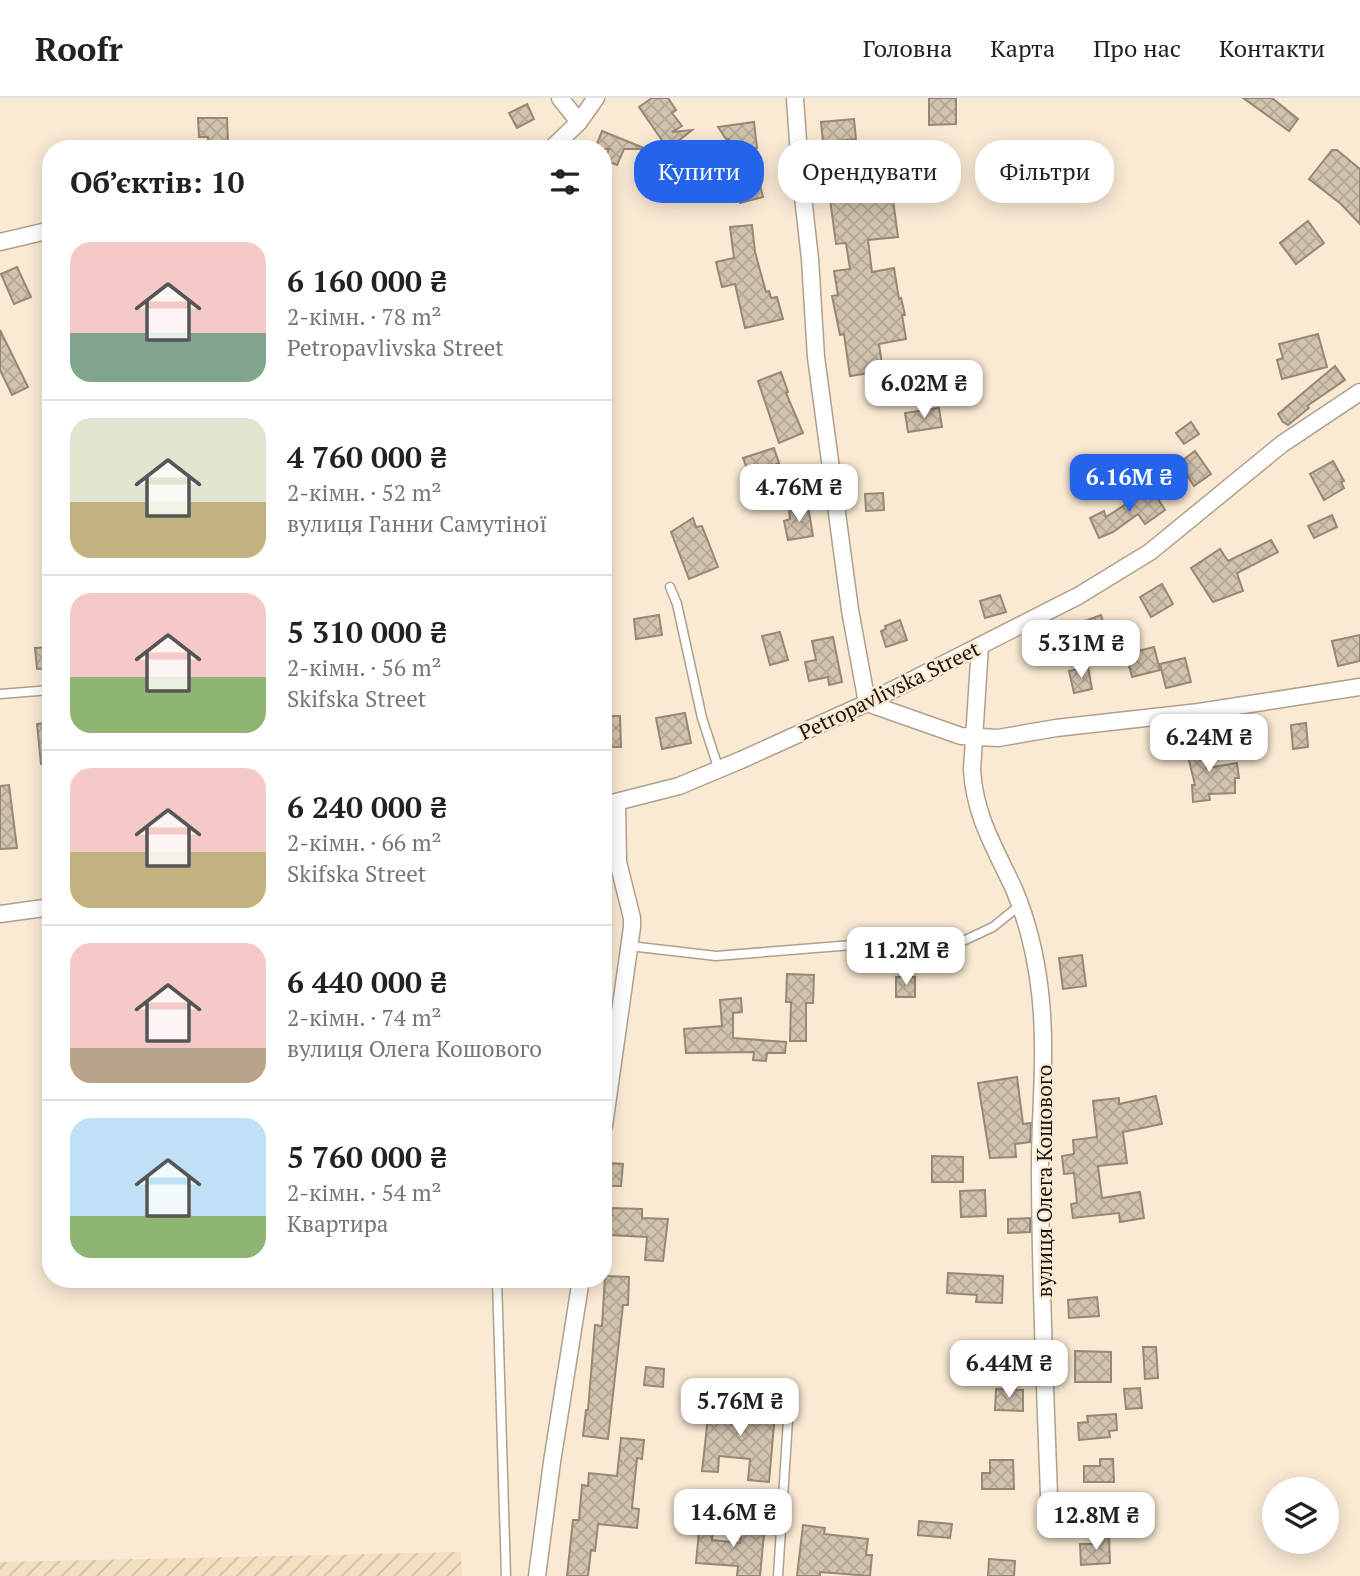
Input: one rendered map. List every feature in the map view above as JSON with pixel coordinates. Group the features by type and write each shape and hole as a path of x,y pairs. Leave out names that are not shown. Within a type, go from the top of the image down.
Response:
{"street":[{"path":"560,98 579,122"},
{"path":"560,140 579,122 596,98"},
{"path":"795,98 821,404 850,610 867,703 950,733 974,738 1013,737 1056,728 1199,712 1360,687"},
{"path":"0,242 42,232"},
{"name":"Petropavlivska Street","path":"612,803 679,786 719,770 867,703 1078,596 1138,560 1282,444 1360,392"},
{"name":"вулиця Олега Кошового","path":"980,646 972,770 977,806 1020,905 1036,965 1043,1026 1040,1166 1049,1524"},
{"path":"612,818 618,862 632,918 612,1071"},
{"path":"0,914 42,908"},
{"path":"537,1576 579,1288"}],"lane":[{"path":"670,587 677,604 702,718 719,770"},
{"path":"0,694 42,691"},
{"path":"630,946 716,956 915,940 963,941 982,933 1020,905"},
{"path":"497,1288 506,1576"},
{"path":"778,1576 789,1404"}],"shaded area":[{"path":"461,1552 462,1576 0,1576 0,1562"}],"building":[{"path":"652,98 668,98 676,110 672,113 682,126 672,132 692,130 679,140 662,140 639,107"},
{"path":"929,98 956,98 956,124 929,125"},
{"path":"1243,98 1272,98 1298,119 1289,131"},
{"path":"527,104 534,119 517,128 509,113"},
{"path":"198,118 227,118 228,140 199,137"},
{"path":"854,119 856,139 823,140 821,122"},
{"path":"754,122 756,140 726,139 718,127"},
{"path":"602,131 634,144 634,149 624,149 617,165 612,163 612,140 598,140"},
{"path":"1332,150 1337,150 1360,169 1360,224 1341,204 1309,179"},
{"path":"831,203 893,203 898,237 868,240 872,272 894,268 899,299 901,298 905,315 902,315 906,339 879,344 883,371 850,376 844,334 840,335 832,296 838,295 834,271 850,269 846,243 836,244"},
{"path":"1308,221 1324,243 1296,264 1280,243"},
{"path":"752,225 755,252 766,292 769,291 771,298 777,297 783,319 745,328 735,284 722,287 716,262 734,258 730,227"},
{"path":"17,267 31,297 14,304 1,274"},
{"path":"0,330 28,387 12,395 0,370"},
{"path":"1318,334 1327,367 1282,379 1277,360 1283,358 1279,344"},
{"path":"1335,366 1345,380 1307,406 1309,408 1288,425 1283,422 1278,414"},
{"path":"781,372 788,392 786,393 803,433 779,443 758,381"},
{"path":"949,372 952,387 931,391 928,376"},
{"path":"939,408 942,427 908,432 905,413"},
{"path":"1191,422 1199,434 1184,444 1176,433"},
{"path":"774,448 779,463 775,465 782,484 762,491 755,472 749,474 743,458"},
{"path":"1195,451 1211,474 1194,486 1179,463"},
{"path":"1333,461 1344,481 1341,482 1344,488 1324,500 1310,474"},
{"path":"1151,488 1165,510 1145,524 1138,514 1113,532 1099,538 1090,518 1104,511 1106,517"},
{"path":"883,493 884,510 866,511 865,494"},
{"path":"808,506 813,536 788,540 784,521 790,519 789,509"},
{"path":"1332,515 1337,527 1314,538 1308,526"},
{"path":"693,518 696,527 702,526 718,567 689,579 671,532"},
{"path":"1271,540 1278,552 1237,573 1243,591 1213,602 1191,568 1220,549 1228,561"},
{"path":"1162,584 1173,604 1151,617 1140,597"},
{"path":"1000,595 1006,612 985,618 980,601"},
{"path":"659,615 662,635 636,639 634,619"},
{"path":"1101,615 1110,645 1098,650 1093,637 1083,641 1077,624"},
{"path":"900,620 907,640 886,647 881,631 886,629 885,626"},
{"path":"780,632 788,660 770,665 762,636"},
{"path":"1360,635 1360,661 1338,666 1332,641"},
{"path":"833,637 842,682 829,685 828,677 809,681 805,662 816,660 812,641"},
{"path":"1154,647 1160,670 1132,677 1126,654"},
{"path":"35,648 42,648 42,669 37,669"},
{"path":"1185,658 1191,682 1166,688 1160,664"},
{"path":"1088,667 1092,689 1074,693 1069,671"},
{"path":"685,713 691,743 662,749 656,718"},
{"path":"612,716 620,716 621,747 612,747"},
{"path":"42,723 42,764 41,764 37,724"},
{"path":"1306,723 1308,747 1293,749 1291,725"},
{"path":"1256,730 1260,753 1233,758 1230,739 1239,737 1238,733"},
{"path":"1199,737 1207,768 1237,763 1239,778 1235,778 1235,793 1209,794 1210,800 1193,802 1192,785 1195,785 1184,740"},
{"path":"9,785 17,848 0,849 0,786"},
{"path":"1082,955 1086,986 1063,989 1059,958"},
{"path":"787,974 814,975 813,1003 806,1003 806,1041 790,1041 791,1002 786,1002"},
{"path":"896,977 915,977 915,997 896,997"},
{"path":"741,998 742,1012 733,1013 733,1038 786,1042 785,1053 767,1053 766,1061 753,1060 754,1052 686,1053 684,1029 722,1026 720,1000"},
{"path":"1017,1077 1023,1124 1031,1123 1030,1142 1015,1144 1016,1157 990,1158 978,1083"},
{"path":"1156,1096 1162,1124 1123,1132 1127,1163 1098,1166 1102,1198 1140,1192 1144,1218 1120,1222 1119,1213 1073,1218 1071,1204 1077,1203 1074,1173 1064,1174 1062,1156 1074,1154 1073,1140 1097,1137 1093,1101 1119,1098 1119,1104"},
{"path":"932,1156 963,1157 963,1182 932,1182"},
{"path":"612,1163 623,1164 621,1186 612,1186"},
{"path":"985,1190 986,1216 961,1217 960,1191"},
{"path":"612,1208 642,1209 642,1218 668,1219 663,1261 645,1260 647,1237 612,1235"},
{"path":"1030,1218 1030,1232 1008,1233 1008,1219"},
{"path":"948,1273 1003,1276 1002,1303 976,1302 977,1295 947,1293"},
{"path":"612,1276 629,1277 628,1305 623,1305 608,1439 583,1436 588,1410 595,1325 602,1326 604,1288 612,1288"},
{"path":"1097,1297 1099,1316 1069,1318 1068,1300"},
{"path":"1143,1347 1156,1347 1158,1378 1145,1379"},
{"path":"1075,1351 1111,1352 1111,1382 1075,1382"},
{"path":"646,1367 664,1369 663,1387 644,1385"},
{"path":"725,1385 739,1386 737,1411 775,1414 769,1482 748,1480 750,1459 719,1456 718,1472 702,1471 708,1417 721,1419"},
{"path":"1140,1388 1142,1408 1126,1409 1124,1389"},
{"path":"996,1389 1023,1390 1023,1411 995,1410"},
{"path":"1116,1414 1117,1430 1109,1431 1110,1437 1079,1440 1078,1423 1088,1422 1087,1416"},
{"path":"621,1438 644,1440 642,1459 637,1458 632,1508 639,1509 637,1528 598,1524 595,1551 591,1550 588,1576 567,1576 573,1520 579,1520 582,1485 588,1486 589,1473 617,1476"},
{"path":"1100,1459 1113,1459 1114,1482 1084,1482 1084,1466 1100,1466"},
{"path":"990,1460 1013,1460 1014,1489 982,1489 982,1473 990,1473"},
{"path":"700,1520 714,1521 712,1540 740,1543 742,1522 765,1524 760,1576 737,1576 738,1566 696,1563"},
{"path":"919,1521 952,1524 950,1538 918,1535"},
{"path":"803,1525 825,1528 824,1534 868,1539 866,1555 872,1555 870,1576 820,1572 820,1576 797,1576"},
{"path":"1109,1536 1110,1563 1081,1565 1080,1544 1093,1544 1093,1537"},
{"path":"989,1559 1015,1561 1014,1576 988,1576"}]}
